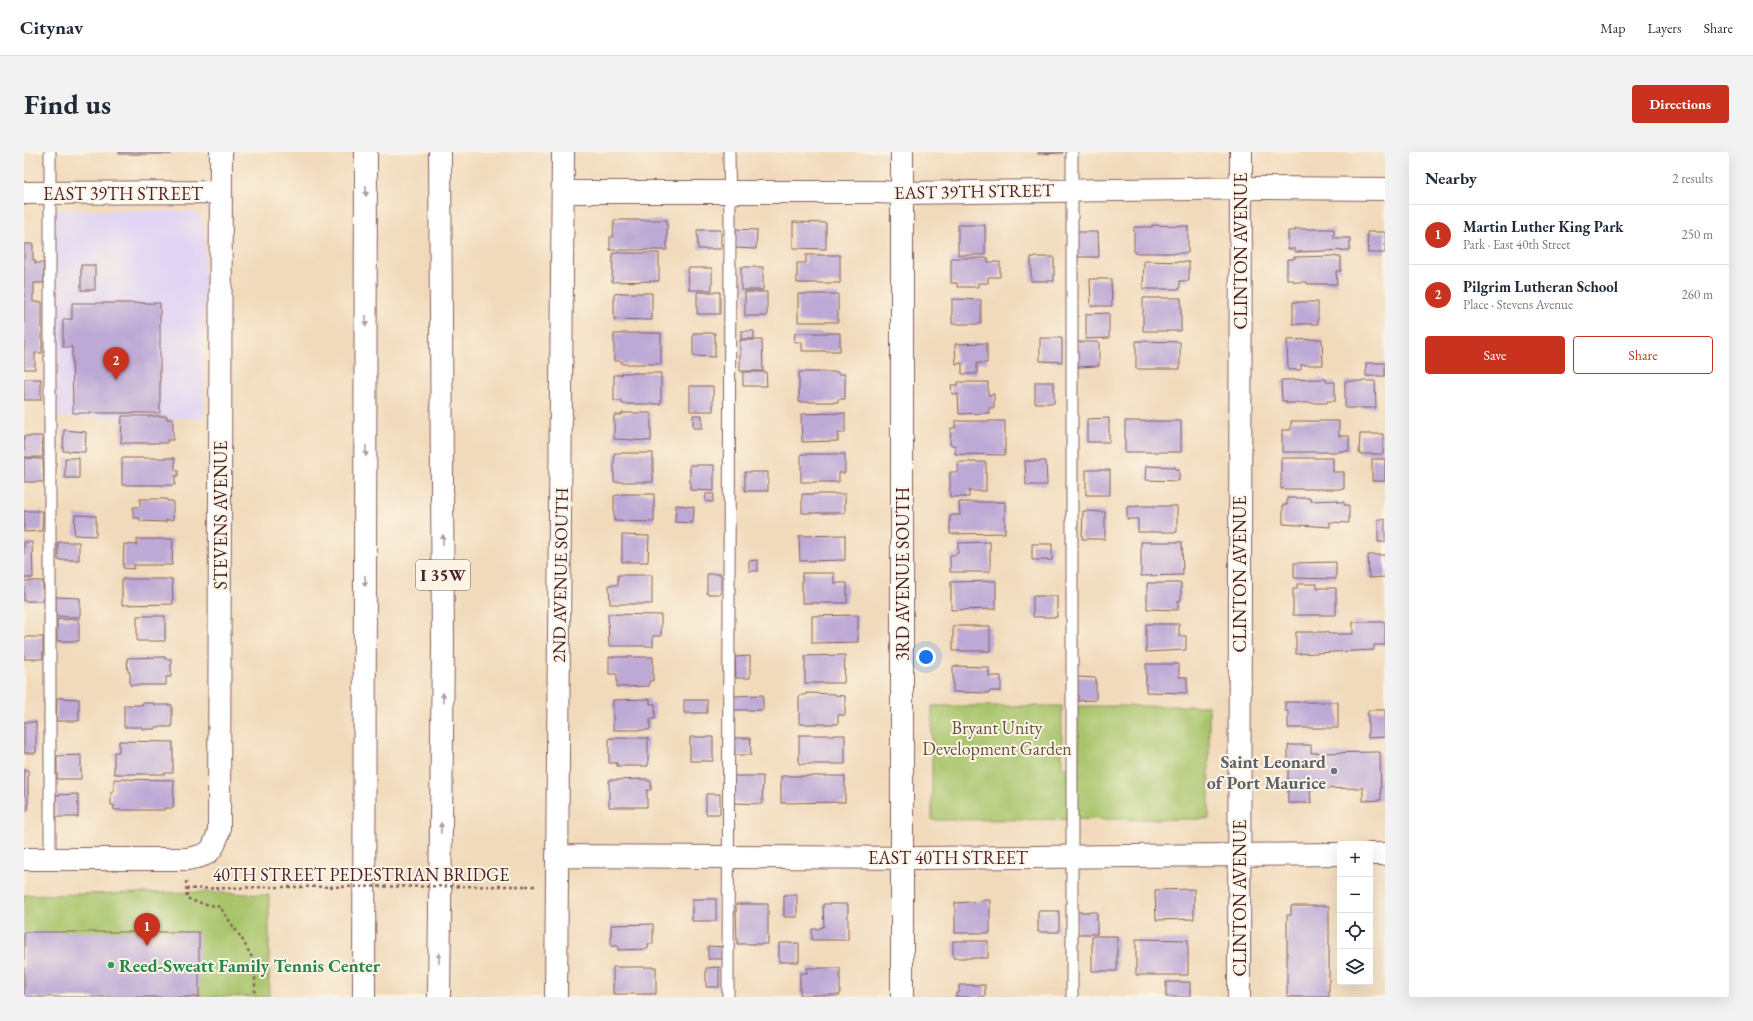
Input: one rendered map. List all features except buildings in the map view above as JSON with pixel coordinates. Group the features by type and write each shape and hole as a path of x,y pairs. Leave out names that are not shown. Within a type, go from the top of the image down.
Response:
{"main road":[{"name":"STEVENS AVENUE","path":"50,859 187,859 204,856 214,847 219,831 221,152"},
{"path":"364,997 366,152"},
{"name":"I 35W","path":"439,997 443,647 440,152"},
{"name":"2ND AVENUE SOUTH","path":"556,997 563,152"},
{"name":"3RD AVENUE SOUTH","path":"902,152 902,997"},
{"name":"CLINTON AVENUE","path":"1238,997 1241,152"},
{"name":"EAST 39TH STREET","path":"563,192 877,192 903,194 1072,190 1385,189"},
{"name":"EAST 39TH STREET","path":"24,193 221,192"},
{"name":"EAST 40TH STREET","path":"557,856 902,858 1337,854"},
{"path":"1373,854 1385,854"},
{"path":"24,859 50,859"}],"lane":[{"path":"50,152 50,859"},
{"path":"728,997 729,152"},
{"path":"1072,152 1072,997"}],"path":[{"name":"40TH STREET PEDESTRIAN BRIDGE","path":"255,997 255,963 242,939 220,907 196,902 187,898 186,889 270,887 536,886"}],"shaded area":[{"path":"54,210 191,211 199,214 205,227 204,418 55,417"}],"green space":[{"name":"Bryant Unity Development Garden","path":"932,706 1062,706 1062,768 1078,768 1078,706 1209,706 1209,819 932,820"},
{"path":"204,892 269,895 269,997 24,997 24,895"}],"place":[{"name":"Pilgrim Lutheran School","path":"116,380"},
{"name":"Saint Leonard of Port Maurice","path":"1334,771"},
{"name":"Martin Luther King Park","path":"147,946"},
{"name":"Reed-Sweatt Family Tennis Center","path":"111,965"}]}
